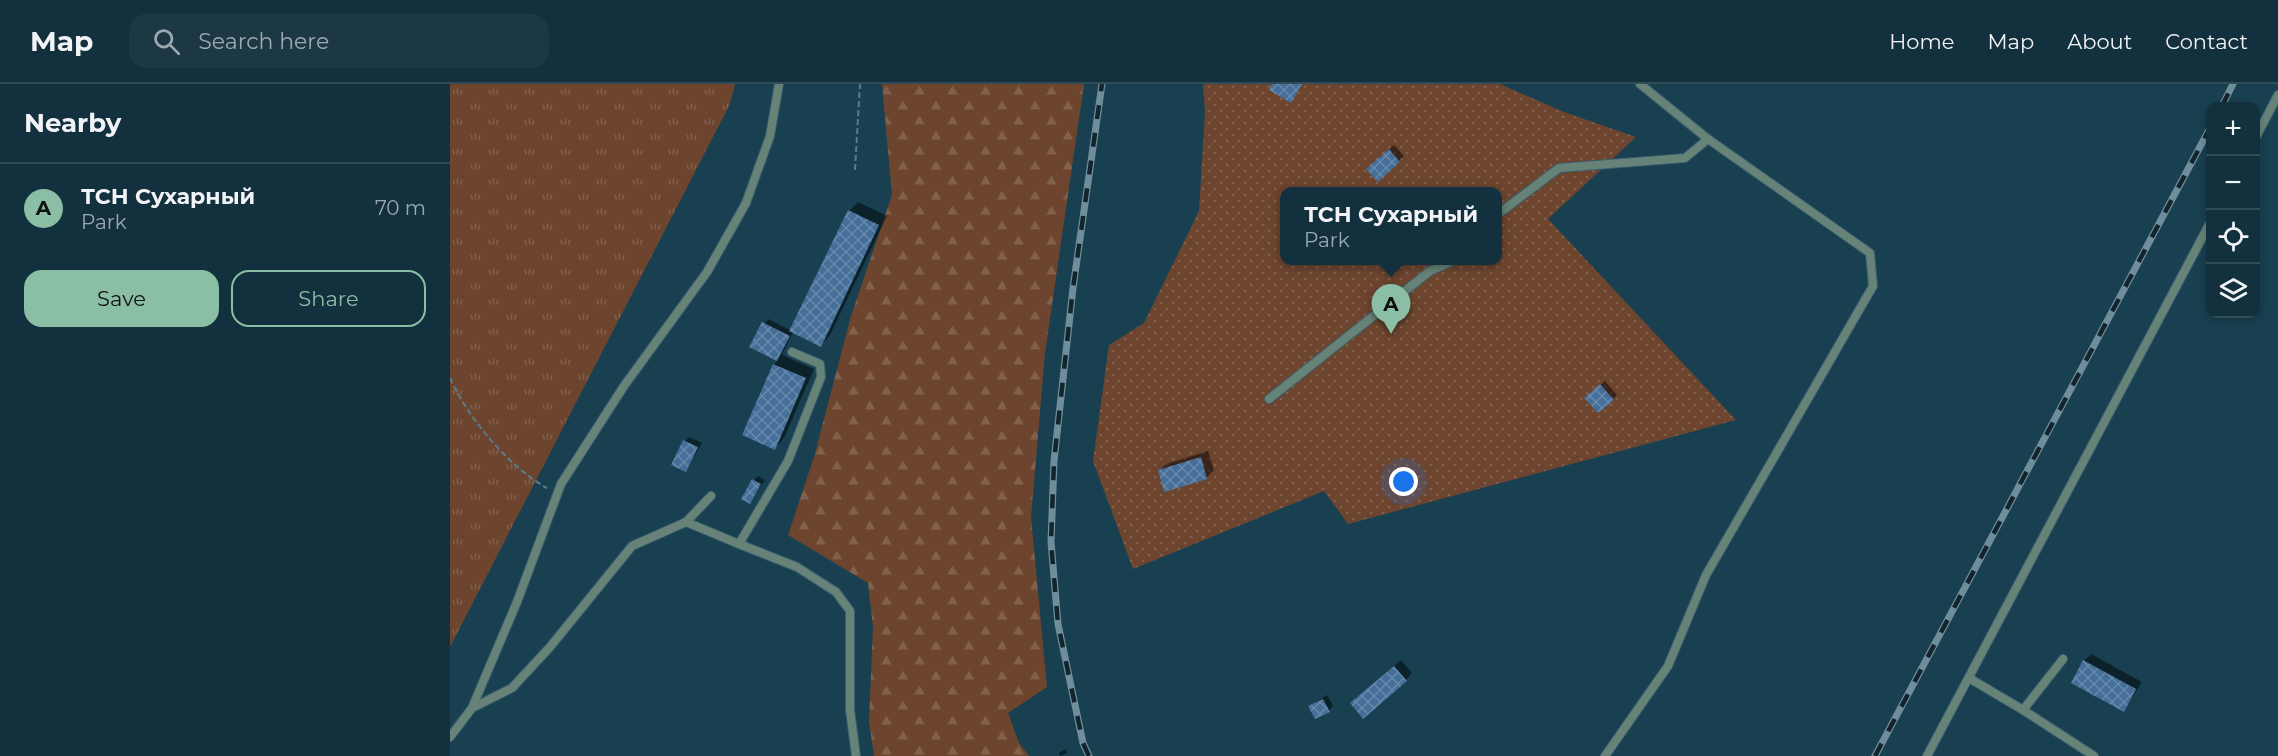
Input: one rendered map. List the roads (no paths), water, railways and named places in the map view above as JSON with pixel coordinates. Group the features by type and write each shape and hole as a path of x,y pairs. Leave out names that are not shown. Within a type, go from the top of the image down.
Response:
{"lane":[{"path":"450,737 472,708 517,602 561,484 624,386 707,272 746,203 770,136 779,84"},
{"path":"1605,756 1668,666 1706,575 1873,286 1870,253 1708,139 1640,84"},
{"path":"2260,129 2278,95"},
{"path":"1502,210 1559,168 1685,158 1708,139"},
{"path":"1927,756 2206,231"},
{"path":"1269,399 1430,272 1446,265"},
{"path":"739,544 788,461 821,377 820,364 792,352"},
{"path":"472,708 512,688 550,647 632,546 686,522 711,496"},
{"path":"686,522 797,567 836,592 850,611 850,710 856,756"},
{"path":"2023,711 2063,659"},
{"path":"1970,678 2094,756"}],"railway":[{"path":"1089,756 1083,743 1058,624 1051,542 1054,461 1073,288 1102,84"},
{"path":"2224,102 2233,84"},
{"path":"1875,756 2206,135"}],"place":[{"name":"ТСН Сухарный","path":"1391,334"}]}
